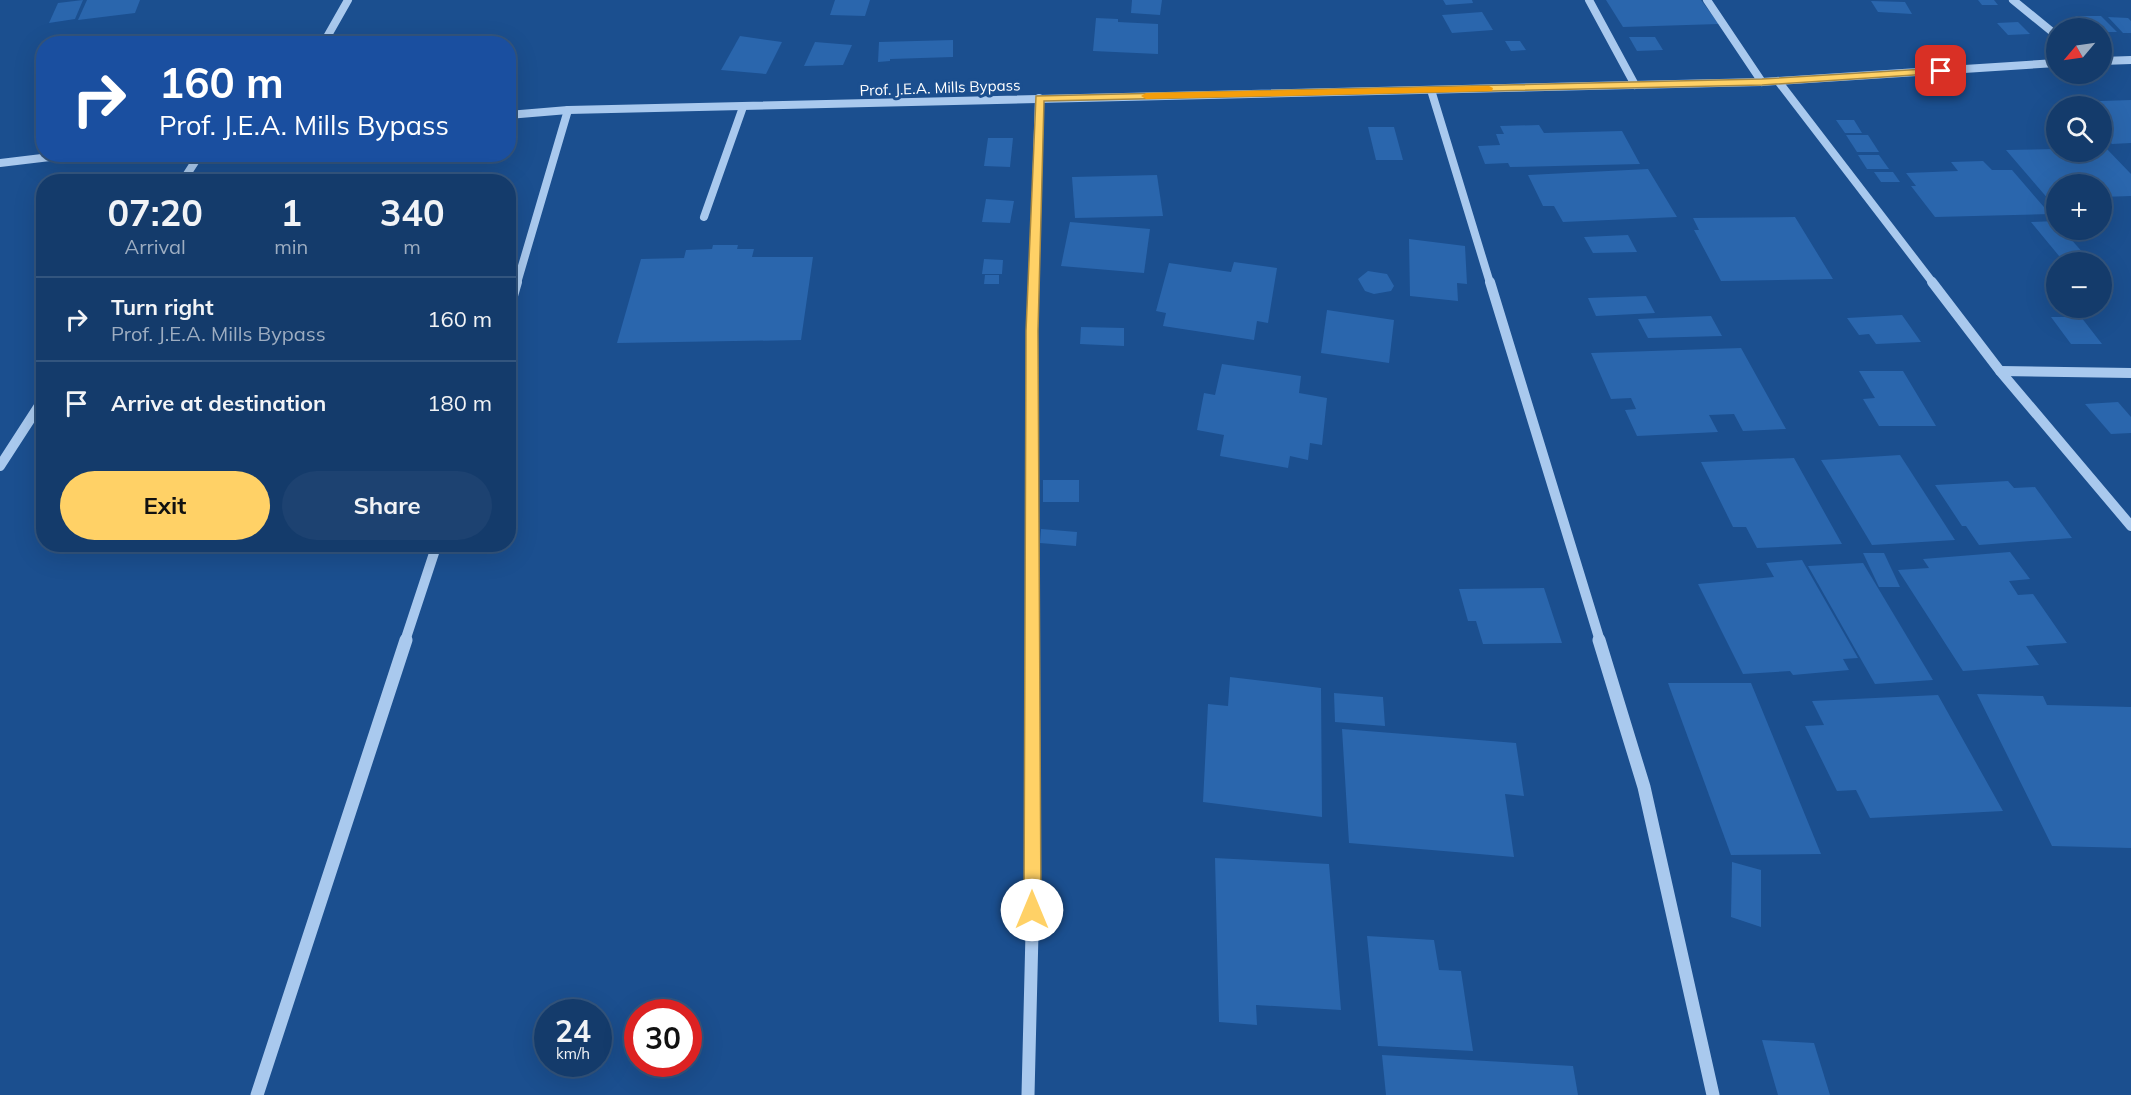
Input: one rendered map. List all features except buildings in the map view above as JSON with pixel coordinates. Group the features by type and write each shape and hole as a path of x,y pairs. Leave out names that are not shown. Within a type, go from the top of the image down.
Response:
{"street":[{"path":"328,36 348,0"},
{"path":"1589,0 1635,85"},
{"path":"1707,0 1762,82"},
{"path":"2013,0 2046,27"},
{"path":"2112,61 2131,60"},
{"name":"Prof. J.E.A. Mills Bypass","path":"516,114 568,110 1762,82 2046,64"},
{"path":"1778,81 2000,371 2078,459 2131,526"},
{"path":"1431,90 1644,787 1713,1095"},
{"path":"1028,1095 1032,933 1032,331 1039,98"},
{"path":"704,217 742,107"},
{"path":"516,286 568,110"},
{"path":"0,163 36,159"},
{"path":"2000,371 2131,373"},
{"path":"0,466 36,410"},
{"path":"257,1095 434,552"}],"slow traffic":[{"path":"1146,96 1489,88"}],"route":[{"path":"1032,910 1032,331 1039,98 1762,82 1941,71"}]}
